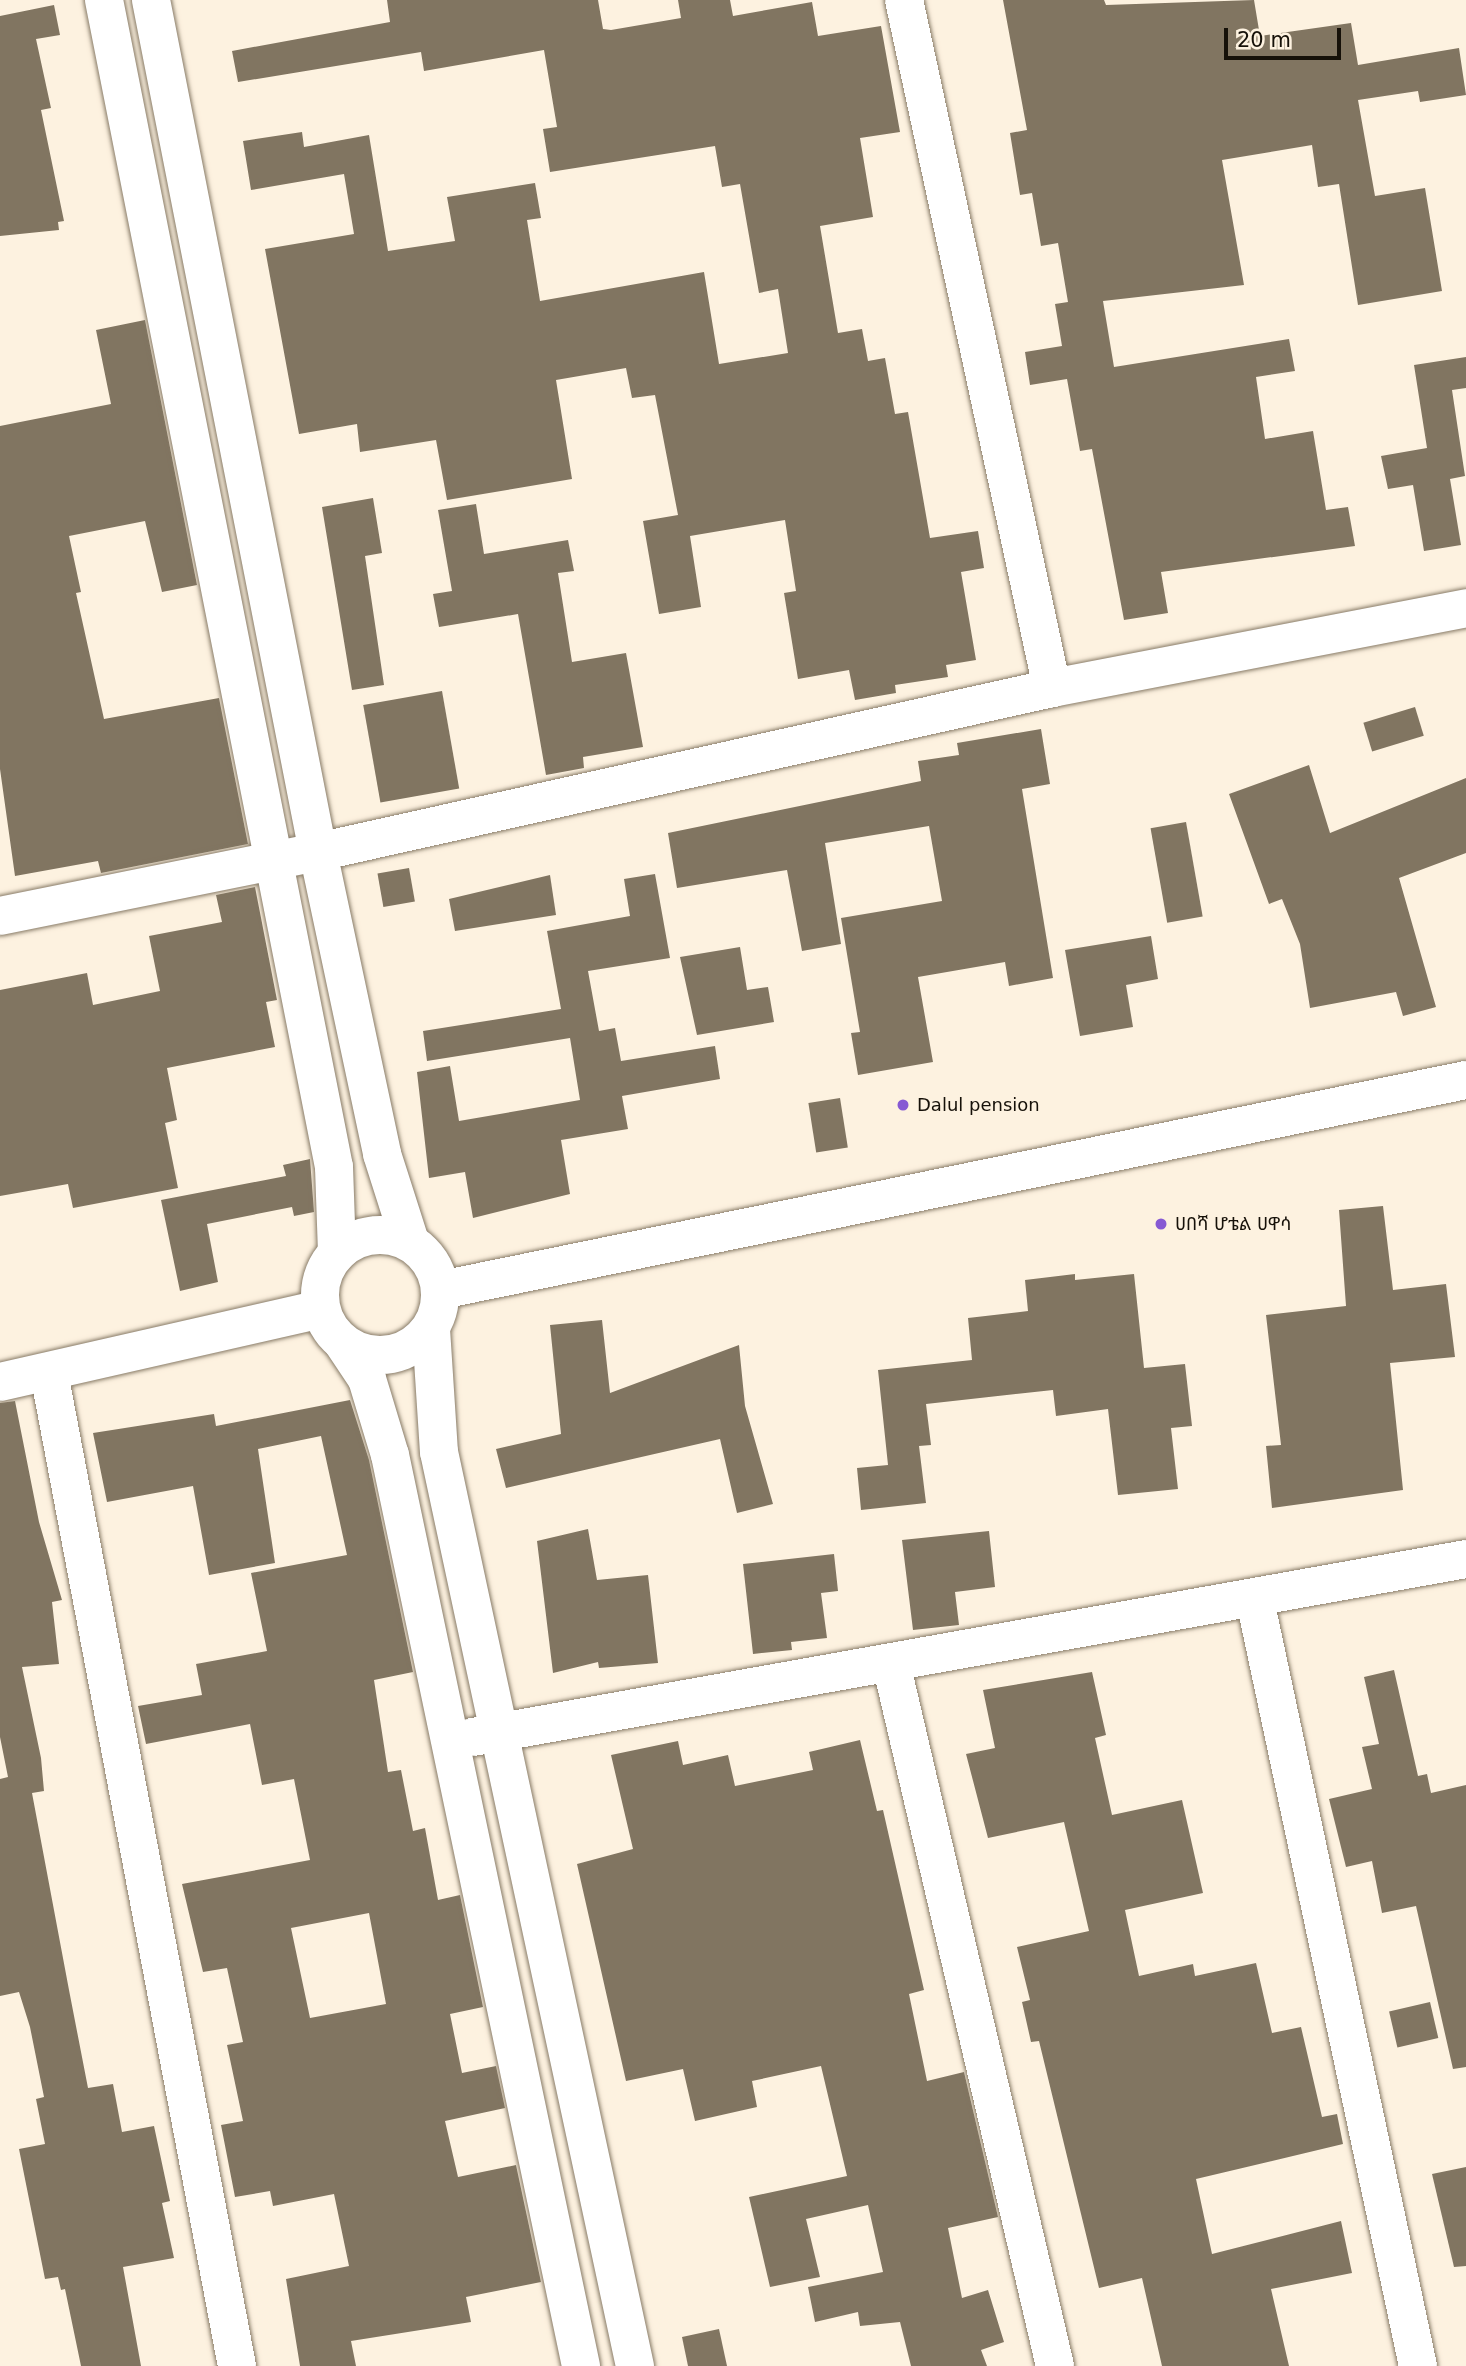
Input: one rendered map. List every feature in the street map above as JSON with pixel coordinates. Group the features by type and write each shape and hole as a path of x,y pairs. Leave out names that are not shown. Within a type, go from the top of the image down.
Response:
{"street":[{"path":"104,0 334,1167 337,1253 323,1279 321,1310 367,1379 390,1455 581,2366"},
{"path":"151,0 318,852 382,1154 410,1242"},
{"path":"904,0 1052,688"},
{"path":"0,916 318,852 1052,688 1466,608"},
{"path":"441,1290 1466,1080"},
{"path":"337,1253 371,1236 410,1242 425,1254 441,1290 431,1329 439,1452 635,2366"},
{"path":"0,1382 321,1310"},
{"path":"343,1343 381,1356 418,1343 431,1329"},
{"path":"49,1373 237,2366"},
{"path":"450,1739 498,1735 1255,1600 1466,1559"},
{"path":"1255,1600 1418,2366"},
{"path":"891,1663 1055,2366"}],"building":[{"path":"387,0 598,0 603,29 611,30 681,18 678,0 730,0 733,16 812,2 818,36 881,26 900,132 860,138 873,217 820,226 838,333 862,329 868,361 885,358 895,414 908,412 930,538 978,531 984,568 961,572 976,660 946,665 948,677 895,685 896,693 855,700 849,670 798,679 784,593 796,591 785,520 690,536 701,607 659,614 643,521 678,515 655,395 632,398 626,368 556,380 572,479 447,500 436,440 360,452 357,424 299,434 265,249 354,234 344,174 251,190 243,141 302,132 304,147 369,135 388,251 455,241 447,197 535,183 541,218 527,220 540,301 704,272 719,364 788,353 778,289 759,293 740,184 722,187 715,146 550,172 543,129 557,127 544,50 424,71 421,52 238,82 232,51 390,22"},
{"path":"1003,0 1104,0 1106,5 1254,0 1260,36 1351,23 1358,65 1459,48 1466,95 1420,102 1418,91 1358,100 1375,196 1425,188 1442,291 1358,305 1339,184 1318,187 1312,145 1222,160 1244,285 1103,301 1114,367 1289,339 1295,371 1256,377 1265,439 1313,431 1326,510 1348,507 1355,546 1161,572 1168,613 1124,620 1092,449 1080,451 1067,379 1030,385 1025,352 1062,346 1055,304 1068,302 1058,243 1041,246 1032,193 1020,195 1010,133 1027,130"},
{"path":"54,5 60,35 36,39 51,108 41,110 64,221 58,222 59,230 0,236 0,16"},
{"path":"145,320 197,585 162,592 145,521 69,536 81,592 76,593 104,719 219,698 248,844 101,873 98,861 15,876 0,769 0,426 111,404 96,330"},
{"path":"1466,357 1466,388 1452,390 1465,476 1450,479 1461,545 1424,551 1413,485 1388,489 1381,456 1427,448 1414,365"},
{"path":"373,498 382,553 365,556 384,685 352,690 322,507"},
{"path":"476,504 484,554 568,540 574,571 558,573 572,662 626,653 643,747 583,757 584,768 546,775 518,614 439,627 433,594 452,591 438,510"},
{"path":"442,691 459,788 380,802 363,705"},
{"path":"1415,707 1424,736 1372,751 1363,723"},
{"path":"1041,729 1050,784 1022,789 1053,978 1009,986 1005,962 918,977 933,1062 858,1075 851,1033 860,1032 841,918 942,901 929,826 825,843 841,944 802,951 787,870 677,888 668,833 921,781 918,761 959,755 957,743"},
{"path":"1309,765 1330,833 1466,778 1466,853 1399,878 1436,1007 1403,1016 1396,992 1310,1008 1300,944 1282,899 1269,904 1229,794"},
{"path":"1186,822 1203,917 1167,923 1151,828"},
{"path":"409,868 415,901 383,907 377,874"},
{"path":"655,874 670,958 588,971 599,1031 615,1028 621,1061 715,1046 720,1079 622,1096 628,1129 561,1140 570,1194 473,1218 465,1172 429,1178 417,1072 450,1066 459,1121 580,1100 570,1038 427,1061 423,1031 561,1009 547,931 630,916 624,879"},
{"path":"550,875 556,915 455,931 449,899"},
{"path":"255,887 277,1000 266,1002 275,1047 167,1068 177,1120 165,1123 178,1188 73,1208 68,1184 0,1196 0,990 87,973 93,1005 160,991 149,936 222,922 216,895"},
{"path":"1151,936 1158,979 1126,985 1133,1027 1080,1036 1065,950"},
{"path":"740,947 747,990 768,987 774,1022 697,1035 680,957"},
{"path":"840,1098 848,1147 816,1152 808,1103"},
{"path":"310,1159 314,1212 294,1216 292,1207 207,1224 218,1282 180,1291 161,1200 286,1176 283,1165"},
{"path":"1383,1206 1393,1290 1446,1284 1455,1357 1390,1363 1403,1490 1272,1508 1266,1446 1281,1445 1266,1315 1346,1306 1339,1210"},
{"path":"1075,1274 1075,1280 1134,1274 1144,1368 1185,1364 1192,1426 1171,1428 1178,1489 1118,1495 1108,1409 1056,1416 1053,1390 926,1404 931,1445 919,1446 926,1503 861,1510 857,1468 888,1465 878,1370 972,1360 968,1318 1028,1311 1025,1280"},
{"path":"602,1320 610,1393 739,1345 745,1406 773,1504 737,1513 720,1439 506,1488 496,1449 561,1434 550,1325"},
{"path":"350,1400 369,1460 413,1672 374,1680 388,1772 401,1770 413,1831 425,1828 438,1900 460,1895 483,2007 450,2014 462,2073 496,2066 505,2108 445,2121 458,2177 516,2165 541,2282 466,2297 471,2322 351,2341 356,2366 300,2366 286,2279 349,2266 334,2194 273,2206 270,2191 235,2197 221,2125 243,2121 227,2045 243,2042 227,1968 203,1972 182,1884 310,1860 294,1779 262,1785 250,1724 146,1744 138,1706 202,1695 196,1664 267,1651 251,1573 347,1555 321,1436 258,1449 275,1563 209,1575 193,1486 107,1502 93,1433 214,1414 216,1426","holes":["369,1913 386,2004 310,2018 291,1928"]},
{"path":"15,1401 39,1522 62,1600 52,1602 59,1664 22,1667 41,1758 44,1791 32,1793 69,1990 88,2088 113,2084 122,2132 154,2126 170,2201 162,2203 174,2258 123,2267 141,2366 81,2366 65,2289 61,2290 58,2277 45,2279 19,2149 45,2144 36,2099 44,2097 30,2027 19,1992 0,1996 0,1779 8,1777 0,1737 0,1403"},
{"path":"588,1529 597,1580 648,1575 658,1663 599,1668 598,1662 553,1673 537,1541"},
{"path":"989,1531 995,1587 955,1592 959,1625 913,1630 902,1540"},
{"path":"834,1554 838,1591 821,1593 827,1638 791,1642 792,1650 753,1654 743,1564"},
{"path":"1394,1670 1418,1776 1427,1774 1431,1793 1466,1785 1466,2067 1453,2069 1416,1906 1382,1913 1372,1861 1346,1867 1329,1799 1372,1789 1362,1747 1379,1744 1364,1677"},
{"path":"1092,1672 1106,1735 1095,1738 1112,1815 1182,1800 1203,1893 1125,1910 1139,1976 1193,1964 1195,1976 1256,1963 1272,2033 1301,2027 1322,2117 1337,2114 1343,2144 1196,2179 1212,2254 1341,2221 1352,2273 1271,2289 1289,2366 1162,2366 1142,2278 1099,2288 1039,2041 1031,2042 1022,2002 1030,2000 1017,1947 1089,1931 1064,1822 988,1838 966,1754 995,1748 983,1690"},
{"path":"860,1740 877,1811 883,1810 924,1990 909,1994 927,2081 964,2072 998,2217 948,2228 962,2298 988,2290 1004,2342 981,2350 987,2366 911,2366 900,2322 860,2326 858,2312 815,2322 808,2287 883,2272 868,2205 806,2219 820,2277 770,2287 749,2197 847,2176 821,2066 752,2081 757,2107 695,2121 683,2069 626,2081 577,1864 633,1849 611,1755 678,1741 683,1765 728,1755 735,1786 813,1770 809,1752"},
{"path":"1430,2002 1438,2038 1397,2047 1389,2011"},
{"path":"1466,2167 1466,2266 1454,2267 1432,2174"},
{"path":"719,2329 727,2366 688,2366 682,2337"}],"place":[{"name":"Dalul pension","path":"903,1105"},
{"name":"ሀበሻ ሆቴል ሀዋሳ","path":"1161,1224"}]}
